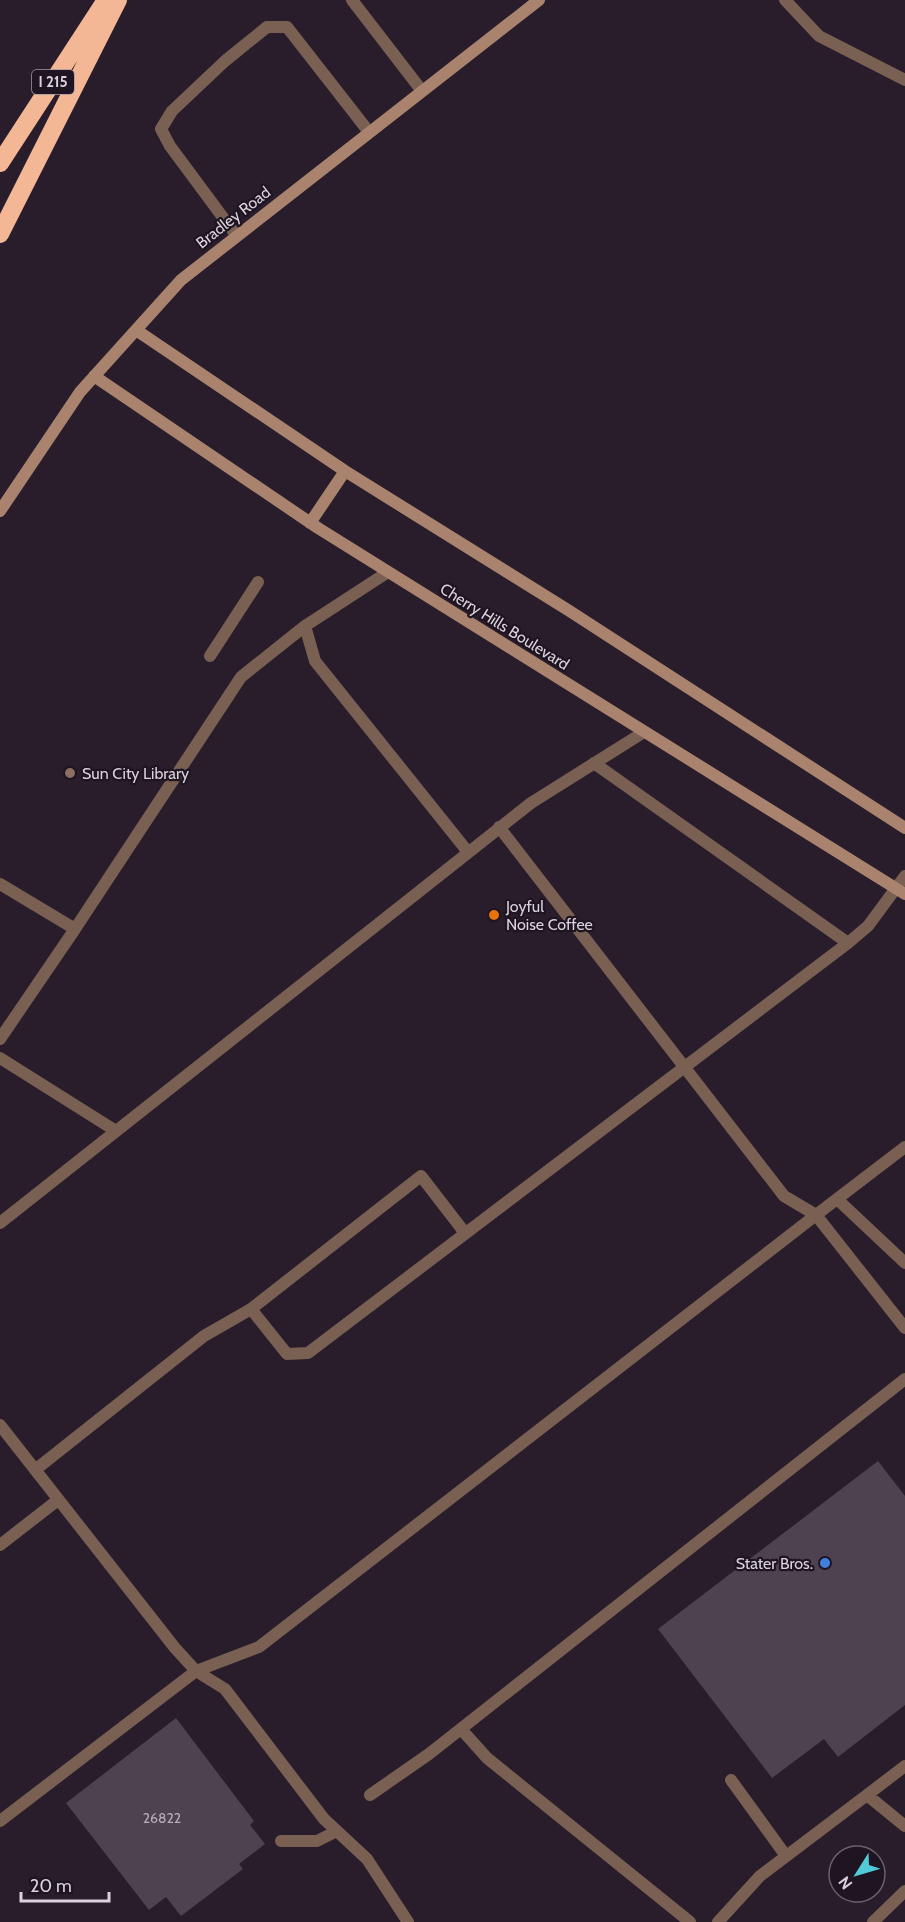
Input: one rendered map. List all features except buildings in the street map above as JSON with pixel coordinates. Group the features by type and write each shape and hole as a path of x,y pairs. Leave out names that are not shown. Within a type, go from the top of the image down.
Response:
{"highway":[{"name":"I 215","path":"0,163 106,0"},
{"path":"0,234 118,0"}],"street":[{"name":"Bradley Road","path":"0,511 80,392 181,280 539,0"},
{"path":"136,330 345,471 578,617 905,828"},
{"name":"Cherry Hills Boulevard","path":"94,376 310,523 899,891"},
{"path":"310,523 345,471"}],"lane":[{"path":"352,0 422,91"},
{"path":"785,0 819,36 905,80"},
{"path":"236,235 170,146 161,129 172,111 225,61 267,27 287,27 369,132"},
{"path":"0,1039 241,677 305,626 388,572"},
{"path":"210,656 258,582"},
{"path":"305,626 315,661 468,852"},
{"path":"0,1223 499,827 531,803 644,732"},
{"path":"594,763 848,943"},
{"path":"499,827 784,1196 816,1215 905,1328"},
{"path":"251,1308 287,1354 308,1353 848,943 868,926 899,891 905,876"},
{"path":"0,884 75,929"},
{"path":"0,1058 116,1131"},
{"path":"0,1821 196,1671 259,1647 905,1147"},
{"path":"35,1470 204,1336 251,1308 421,1176 465,1233"},
{"path":"837,1199 905,1263"},
{"path":"370,1795 461,1729 905,1379"},
{"path":"0,1425 196,1671 225,1689 324,1819 367,1859 408,1922"},
{"path":"0,1545 58,1500"},
{"path":"461,1729 487,1758 690,1922"},
{"path":"718,1922 760,1876 905,1766"},
{"path":"731,1780 786,1856"},
{"path":"867,1795 905,1826"},
{"path":"281,1841 317,1841 337,1831"},
{"path":"873,1922 905,1892"}],"place":[{"name":"Sun City Library","path":"70,773"},
{"name":"Joyful Noise Coffee","path":"494,915"},
{"name":"Stater Bros.","path":"825,1563"}]}
